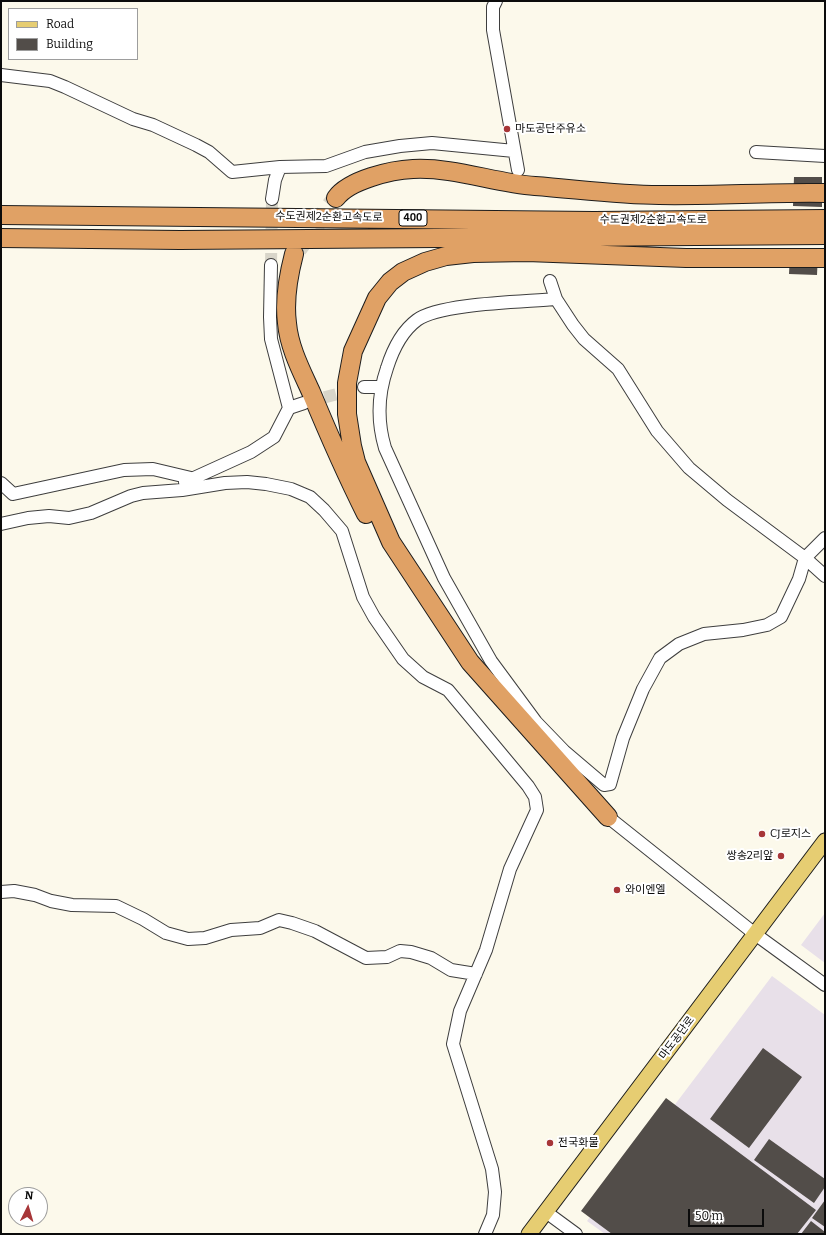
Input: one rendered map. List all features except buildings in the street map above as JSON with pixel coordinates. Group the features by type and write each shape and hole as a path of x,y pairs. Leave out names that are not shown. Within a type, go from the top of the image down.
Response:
{"highway":[{"path":"336,198 340,193 360,182 382,175 412,169 441,170 516,185 658,195 825,193"},
{"name":"수도권제2순환고속도로","path":"1,215 594,221 825,219"},
{"name":"수도권제2순환고속도로","path":"1,238 180,240 825,235"},
{"path":"608,817 470,662 391,542 356,462 352,446 347,414 347,383 353,351 377,298 390,282 403,272 425,262 446,256 473,253 526,252 686,258 825,258"},
{"path":"294,254 288,276 286,297 287,323 292,348 344,469 386,553 465,671 550,767 608,817"}],"main road":[{"name":"마도공단로","path":"529,1234 825,841"}],"street":[{"path":"496,1 493,7 493,30 518,170"},
{"path":"1,75 50,81 132,119 153,125 196,145 209,152 232,172 280,167 326,166 365,152 400,146 432,143 514,151"},
{"path":"756,152 825,156"},
{"path":"272,199 274,180 280,167"},
{"path":"172,491 191,478 251,452 274,437 289,408 271,339 271,265"},
{"path":"550,281 556,300 584,339 618,369 657,431 689,468 733,504 805,558 825,576"},
{"path":"556,300 440,310 418,319 403,333 390,359 380,387 380,431 385,448 444,578 491,661 536,722 564,751 604,785 610,784 623,738 643,689 660,658 679,644 704,634 743,630 767,625 781,617 799,579 805,558 825,538"},
{"path":"364,386 380,387"},
{"path":"289,408 304,403"},
{"path":"1,483 13,494 124,470 153,469 191,478"},
{"path":"1,524 28,518 49,516 69,518 84,515 131,496 247,482 291,489 310,497 324,510 342,531 363,597 374,617 403,659 423,677 448,690 455,697 480,731 535,797 537,810 510,869 486,950 460,1011 453,1044 492,1170 495,1192 493,1215 485,1234"},
{"path":"608,817 755,934 825,985"},
{"path":"1,892 14,891 34,895 51,902 72,905 116,906 143,919 166,933 188,939 205,938 231,930 260,928 279,920 316,931 366,958 387,957 400,951 411,952 431,958 451,970 476,974"},
{"path":"546,1212 576,1234"}],"shaded area":[{"path":"825,913 825,963 801,945"},
{"path":"772,976 825,1015 825,1234 605,1234 587,1221"}],"tunnel":[{"path":"298,249 336,198"},
{"path":"271,265 272,199"},
{"path":"307,402 364,387"}],"place":[{"name":"마도공단주유소","path":"507,129"},
{"name":"CJ로지스","path":"762,834"},
{"name":"쌍송2리앞","path":"781,856"},
{"name":"와이엔엘","path":"617,890"},
{"name":"전국화물","path":"550,1143"}]}
